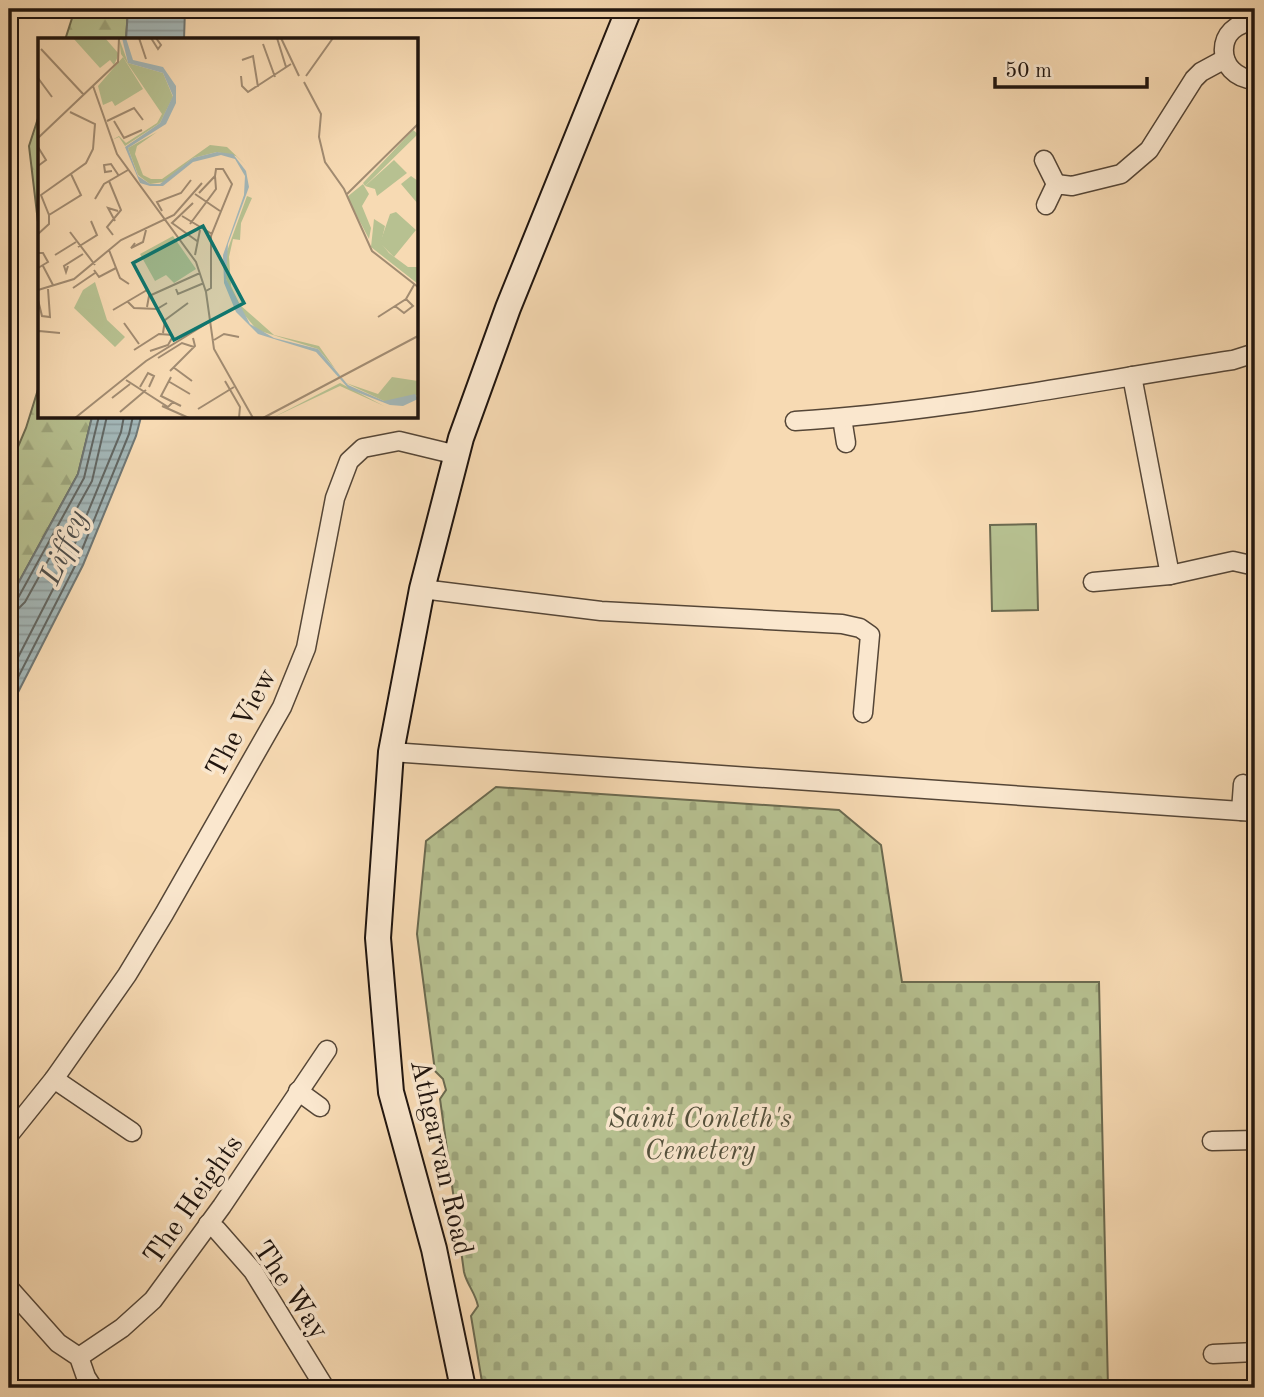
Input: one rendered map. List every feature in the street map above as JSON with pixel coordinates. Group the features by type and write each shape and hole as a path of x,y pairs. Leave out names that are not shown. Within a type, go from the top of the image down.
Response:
{"main road":[{"name":"Athgarvan Road","path":"463,1388 434,1249 391,1092 378,938 391,752 422,589 457,455 508,308 629,9"}],"street":[{"path":"1252,18 1235,27 1229,34 1225,42 1225,59 1236,75 1255,80"},
{"path":"1056,184 1072,186 1121,174 1149,150 1194,79 1225,59"},
{"path":"1044,160 1056,184"},
{"path":"1046,205 1056,184"},
{"path":"795,421 842,418 992,398 1233,360 1255,353"},
{"path":"1132,376 1170,575"},
{"path":"842,418 846,443"},
{"name":"The View","path":"9,1135 54,1079 127,975 282,707 306,649 335,498 349,461 363,448 400,441 457,455"},
{"path":"1093,582 1170,575 1233,561 1255,566"},
{"path":"422,589 601,611 842,624 860,628 870,635 863,713"},
{"path":"391,752 1248,811 1243,784"},
{"name":"The Heights","path":"79,1357 122,1328 153,1300 327,1050"},
{"path":"54,1079 132,1132"},
{"path":"298,1091 320,1107"},
{"path":"1212,1141 1255,1140"},
{"name":"The Way","path":"208,1224 217,1230 253,1271 325,1388"},
{"path":"9,1288 58,1343 79,1357 93,1388"},
{"path":"1213,1354 1255,1352"}],"green space":[{"path":"75,9 128,9 126,38 66,38"},
{"path":"38,118 38,222 29,146"},
{"path":"38,389 38,418 92,418 78,474 9,600 9,468"},
{"path":"1036,524 1038,610 992,611 990,525"},
{"name":"Saint Conleth's Cemetery","path":"496,787 839,810 881,845 902,982 1099,982 1108,1388 483,1388 471,1316 478,1306 464,1272 440,1099 446,1090 443,1079 435,1071 417,934 426,841"}],"water":[{"path":"128,9 185,9 184,38 126,38"},
{"name":"Liffey","path":"92,418 141,418 136,436 83,565 9,710 9,600 78,474"}]}
